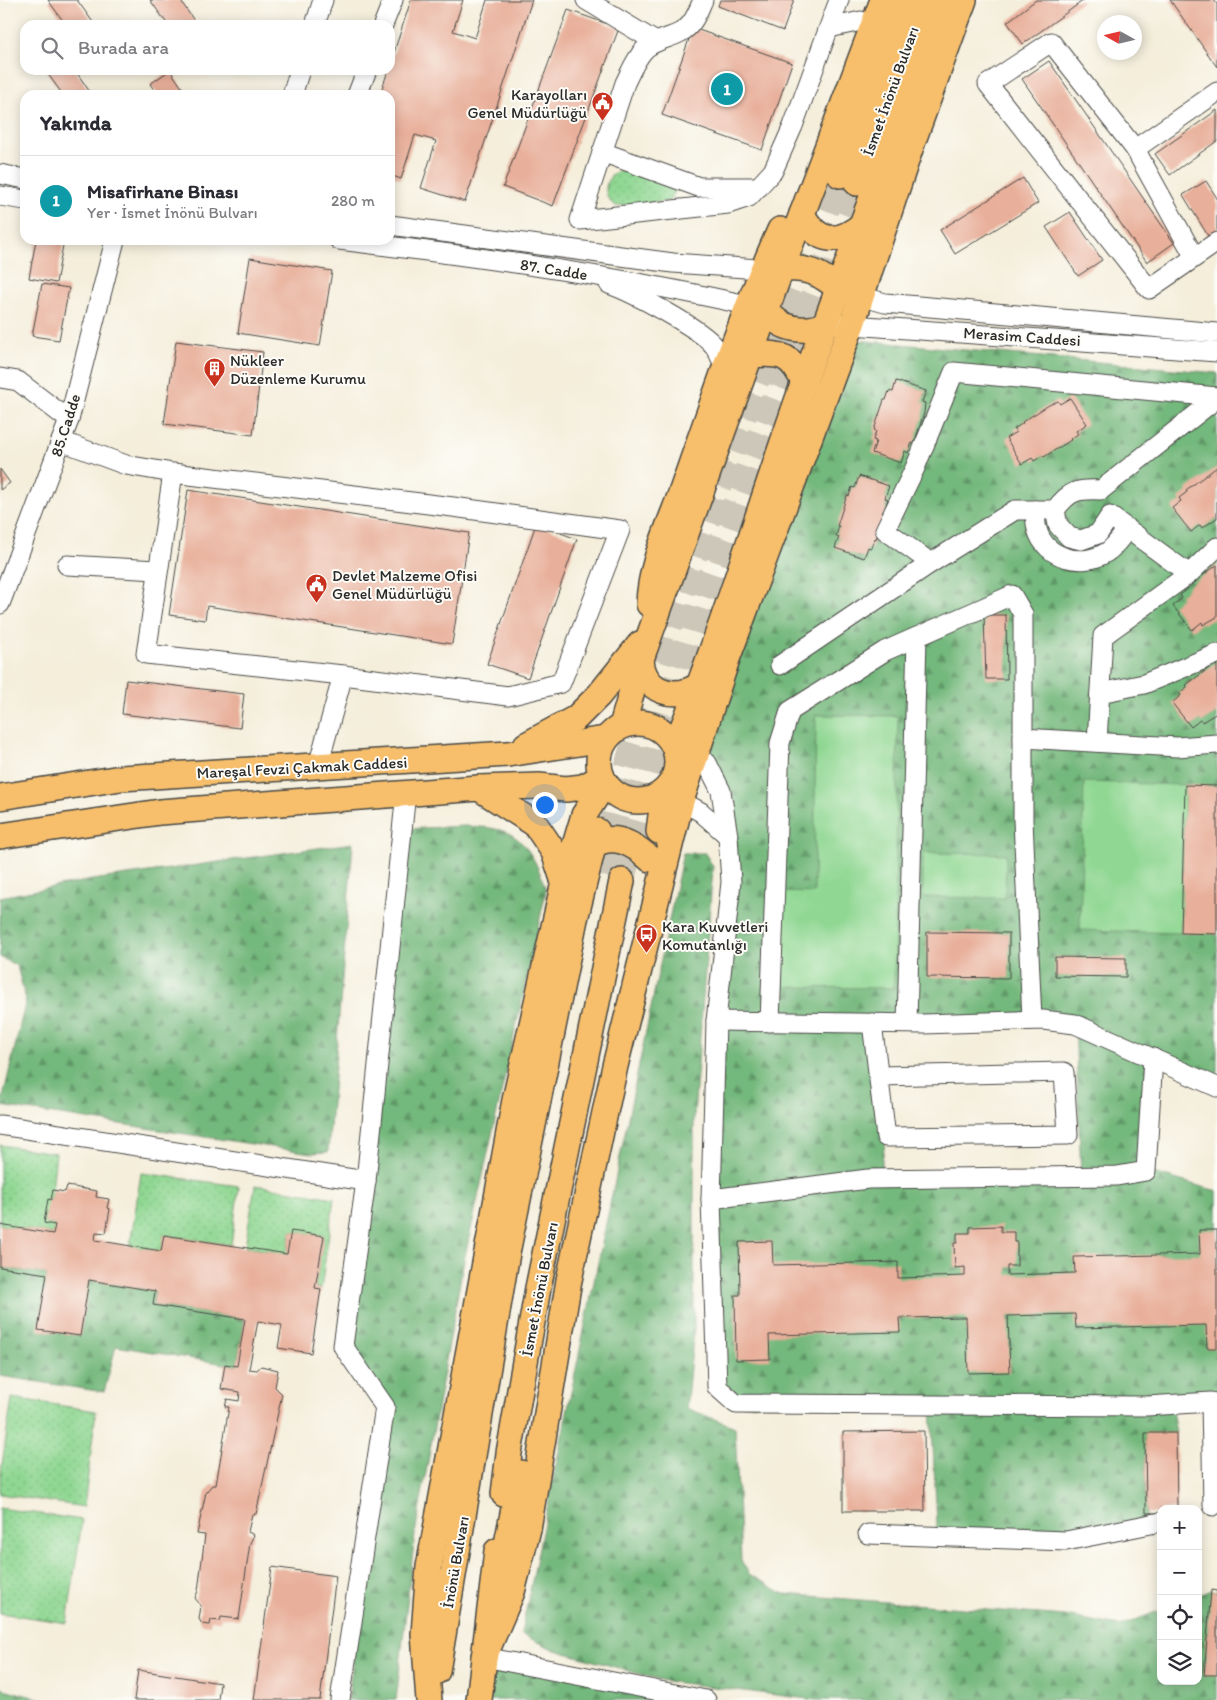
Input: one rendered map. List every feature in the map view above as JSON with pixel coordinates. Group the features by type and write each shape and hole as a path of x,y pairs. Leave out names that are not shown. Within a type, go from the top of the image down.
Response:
{"main road":[{"path":"772,270 802,214 883,0"},
{"name":"İsmet İnönü Bulvarı","path":"902,0 849,179 922,0"},
{"path":"682,752 727,659 852,324 850,294 863,224 943,0"},
{"path":"484,1657 592,1116 650,860 671,794 700,684 826,324 850,294 910,149 964,0"},
{"path":"652,628 649,616 649,591 660,550 726,368 758,308 806,170 865,11"},
{"path":"802,214 816,233 826,238 846,237 863,224"},
{"path":"772,270 802,269 813,271 850,294"},
{"path":"758,308 771,317 794,328 814,330 826,324"},
{"path":"479,1424 507,1253 606,784 599,756 614,733 751,354 758,308"},
{"path":"751,354 774,354 790,359 797,367 804,383"},
{"path":"508,754 576,718 600,695 652,628"},
{"path":"641,659 644,675 654,688 663,692 692,690 700,684"},
{"path":"614,733 634,723 647,724 659,728 682,752"},
{"name":"Mareşal Fevzi Çakmak Caddesi","path":"0,797 121,778 508,754 614,733"},
{"path":"606,784 621,798 643,802 671,794"},
{"path":"429,1700 424,1634 429,1568 515,1100 564,882 584,815 606,784"},
{"name":"Mareşal Fevzi Çakmak Caddesi","path":"0,836 160,812 280,804 406,792 539,786 566,788 606,784"},
{"path":"478,788 535,824 554,852 564,882"},
{"path":"484,1657 512,1592 528,1529 571,1270 633,990 671,794"},
{"path":"592,846 601,840 625,841 639,848 650,860"},
{"name":"İsmet İnönü Bulvarı","path":"479,1424 611,878 509,1453 479,1700"},
{"name":"İnönü Bulvarı","path":"429,1700 435,1682 479,1424"}],"street":[{"path":"317,20 323,0"},
{"path":"386,20 393,0"},
{"path":"586,0 656,42"},
{"path":"703,0 692,22 681,32 656,42 645,49 634,63 625,83 580,220 728,204 749,196 760,187 773,170 793,126 839,0"},
{"path":"829,28 865,11"},
{"path":"1194,256 1135,149 1052,42 988,84 1149,288 1217,242"},
{"path":"294,90 298,75"},
{"path":"359,90 365,75"},
{"path":"1135,149 1217,92"},
{"path":"602,152 699,186 760,187"},
{"path":"0,174 20,177"},
{"path":"0,196 20,199"},
{"name":"87. Cadde","path":"395,226 673,263 772,270"},
{"name":"85.Cadde","path":"0,604 69,420 114,245"},
{"name":"87. Cadde","path":"381,245 464,255 577,274 614,278 758,308"},
{"path":"577,274 613,286 690,328 715,346 726,368"},
{"name":"Merasim Caddesi","path":"850,294 885,303 1217,333"},
{"name":"Merasim Caddesi","path":"826,324 852,324 1217,352"},
{"path":"931,563 886,530 915,468 954,372 1217,398"},
{"path":"0,378 18,381 69,420"},
{"path":"1110,516 1098,534 1081,540 1069,537 1058,526 1055,510 1066,496 1081,489 1101,490 1217,398"},
{"path":"61,442 126,465 173,473 443,505 620,530 562,683 508,696 343,675 146,654 173,473"},
{"path":"1101,490 1110,516 1189,574"},
{"path":"780,665 931,563 1015,510 1055,510"},
{"path":"1035,510 1037,530 1046,545 1061,557 1077,561 1094,558 1108,552 1128,529"},
{"path":"1097,742 1103,636 1189,574 1217,547"},
{"path":"67,565 158,570"},
{"path":"770,1022 780,744 790,711 885,651 1012,595 1022,614 1023,820 1032,1020"},
{"path":"907,1023 917,637"},
{"path":"1100,693 1144,684 1217,654"},
{"path":"318,766 343,675"},
{"path":"1023,738 1178,747 1217,744"},
{"path":"682,752 707,763 721,791 728,836 731,882 716,1021 711,1199 716,1387 736,1404 1147,1406 1211,1402 1209,1507"},
{"path":"340,1700 385,1407 343,1346 366,1181 406,792"},
{"path":"671,794 701,812 728,836"},
{"path":"716,1021 907,1023 1032,1020 1075,1024 1217,1087"},
{"path":"872,1023 878,1076 886,1137 1068,1135 1064,1072 878,1076"},
{"path":"711,1199 868,1179 1117,1176 1146,1171 1153,1058"},
{"path":"0,1125 366,1181"},
{"path":"868,1534 1066,1541 1157,1523"},
{"path":"484,1657 706,1700"}],"green space":[{"path":"622,170 672,186 675,192 669,201 616,206 608,197 606,186 611,176"},
{"path":"846,339 1217,373 1217,1087 1153,1058 1146,1171 1217,1191 1217,1399 1171,1405 1176,1433 1145,1433 1146,1525 1066,1541 935,1536 937,1524 931,1407 736,1404 717,1387 711,1199 731,882 707,763 727,659","holes":["872,1023 1075,1024 1081,1177 879,1179 886,1137"]},
{"path":"816,715 898,716 894,988 779,987 780,892 814,893"},
{"path":"1084,782 1185,785 1181,933 1080,930"},
{"path":"465,826 500,830 518,839 525,846 540,872 546,891 463,1265 415,1534 396,1700 348,1700 385,1408 343,1346 403,829"},
{"path":"353,843 328,1152 311,1153 1,1106 26,1000 17,966 0,957 0,897 92,880"},
{"path":"683,853 705,853 713,867 694,1115 694,1329 686,1408 735,1427 741,1560 749,1574 784,1594 1065,1616 1120,1626 1157,1612 1157,1685 1202,1685 1202,1593 1211,1590 1217,1591 1217,1700 816,1700 665,1681 555,1650 521,1634"},
{"path":"923,853 1006,854 1005,898 923,897"},
{"path":"0,1145 56,1153 51,1200 49,1199 45,1223 55,1225 53,1234 0,1225"},
{"path":"141,1173 239,1186 231,1245 164,1235 161,1251 130,1246"},
{"path":"255,1185 334,1198 321,1289 315,1288 324,1236 291,1231 287,1254 245,1247"},
{"path":"0,1267 47,1274 39,1330 80,1336 89,1280 155,1291 153,1305 245,1319 237,1366 116,1346 104,1392 0,1376"},
{"path":"12,1398 96,1411 84,1507 0,1494 0,1478"},
{"path":"0,1508 82,1520 67,1623 0,1613"},
{"path":"484,1657 707,1700 479,1700"},
{"path":"0,1688 44,1700 0,1700"}],"building":[{"path":"48,0 77,0 91,20 62,20"},
{"path":"150,0 180,0 194,20 164,20"},
{"path":"411,0 463,0 453,31 475,38 487,0 532,0 465,202 421,188 436,141 415,135 401,179 395,177 395,90 382,90 387,75 395,75 395,49"},
{"path":"720,0 794,0 783,31 718,6"},
{"path":"1036,0 1084,0 1023,44 1007,22"},
{"path":"1170,0 1214,0 1217,4 1217,67"},
{"path":"568,10 619,28 553,206 503,187"},
{"path":"693,28 792,63 762,150 662,115"},
{"path":"1049,61 1174,243 1147,262 1022,79"},
{"path":"49,75 78,75 89,90 59,90"},
{"path":"163,75 173,75 184,90 154,90 150,84"},
{"path":"1217,110 1217,141 1170,175 1155,154"},
{"path":"1023,178 1038,203 955,254 940,230"},
{"path":"1206,181 1217,198 1217,234 1210,239 1183,195"},
{"path":"1070,212 1102,260 1078,276 1046,227"},
{"path":"35,245 63,245 56,283 29,278"},
{"path":"250,258 332,271 320,346 238,333"},
{"path":"42,284 69,288 59,340 32,336"},
{"name":"Nükleer Düzenleme Kurumu","path":"176,341 263,352 253,435 164,424"},
{"path":"896,381 926,391 922,402 925,403 924,413 914,444 912,443 908,453 905,451 901,463 872,453 876,441 873,440 876,431 874,430 884,400 886,400 889,391 893,392"},
{"path":"1070,398 1087,424 1076,431 1078,434 1071,440 1044,457 1042,456 1034,461 1032,458 1022,464 1006,438 1016,432 1014,429 1022,422 1049,405 1058,401 1060,404"},
{"path":"1217,467 1217,518 1202,528 1200,525 1191,532 1172,508 1181,501 1179,498 1187,492 1186,490"},
{"path":"0,469 10,483 0,490"},
{"path":"859,476 889,486 885,498 888,499 885,508 887,509 876,539 871,548 868,547 864,558 835,548 839,537 836,536 839,526 837,526 847,495 849,496 852,487 855,488"},
{"path":"188,490 469,533 452,644 207,606 205,620 169,615"},
{"path":"536,524 577,539 528,678 487,664"},
{"path":"1217,565 1217,617 1203,625 1202,622 1192,630 1173,606 1182,598 1180,595 1188,589 1187,587"},
{"path":"984,615 1006,615 1007,679 986,679"},
{"path":"1217,662 1217,713 1202,722 1200,720 1191,727 1172,703 1181,695 1179,693 1187,687 1186,685"},
{"path":"126,680 244,694 240,728 122,714"},
{"path":"1185,785 1217,786 1217,934 1181,933"},
{"path":"927,932 1009,933 1009,978 927,977"},
{"path":"1055,957 1126,958 1126,977 1055,976"},
{"path":"67,1186 97,1191 96,1197 109,1199 107,1208 110,1209 106,1233 96,1232 95,1240 161,1251 164,1235 287,1254 291,1231 324,1236 315,1288 321,1289 311,1353 278,1348 282,1325 258,1321 249,1369 257,1370 261,1366 278,1370 275,1387 282,1394 256,1514 252,1514 248,1532 254,1535 250,1543 239,1619 221,1617 220,1621 211,1620 210,1625 202,1624 199,1619 201,1606 195,1598 198,1591 205,1535 197,1534 206,1492 212,1485 216,1485 229,1407 225,1407 227,1399 239,1401 240,1392 221,1389 225,1364 237,1366 245,1319 153,1305 155,1291 89,1280 80,1336 38,1330 47,1274 0,1267 0,1225 53,1234 55,1225 44,1223 48,1199 51,1200 53,1190 65,1192"},
{"path":"1001,1226 1001,1232 1014,1232 1014,1242 1017,1242 1017,1266 1007,1266 1007,1275 1075,1273 1074,1257 1200,1254 1199,1230 1217,1230 1217,1348 1207,1348 1206,1325 1076,1328 1075,1314 1008,1316 1010,1372 968,1373 966,1317 899,1318 900,1332 769,1335 770,1359 736,1360 735,1295 740,1295 739,1242 772,1241 773,1265 898,1262 898,1278 965,1276 965,1267 955,1268 954,1243 957,1243 957,1233 970,1233 970,1227"},
{"path":"924,1431 925,1511 843,1511 843,1432"},
{"path":"1145,1433 1176,1433 1177,1505 1157,1505 1157,1513 1146,1513"},
{"path":"272,1567 336,1576 320,1700 254,1700"},
{"path":"1211,1590 1217,1591 1217,1675 1204,1675"},
{"path":"138,1670 220,1683 218,1700 134,1700"}],"tunnel":[{"path":"599,875 629,758 670,627 756,383 840,175"},
{"path":"622,881 647,783 694,622 752,456 857,183"}],"place":[{"name":"Misafirhane Binası","path":"727,89"},
{"name":"Karayolları Genel Müdürlüğü","path":"603,122"},
{"name":"Nükleer Düzenleme Kurumu","path":"214,388"},
{"name":"Devlet Malzeme Ofisi Genel Müdürlüğü","path":"316,603"},
{"name":"Kara Kuvvetleri Komutanlığı","path":"646,954"}]}
